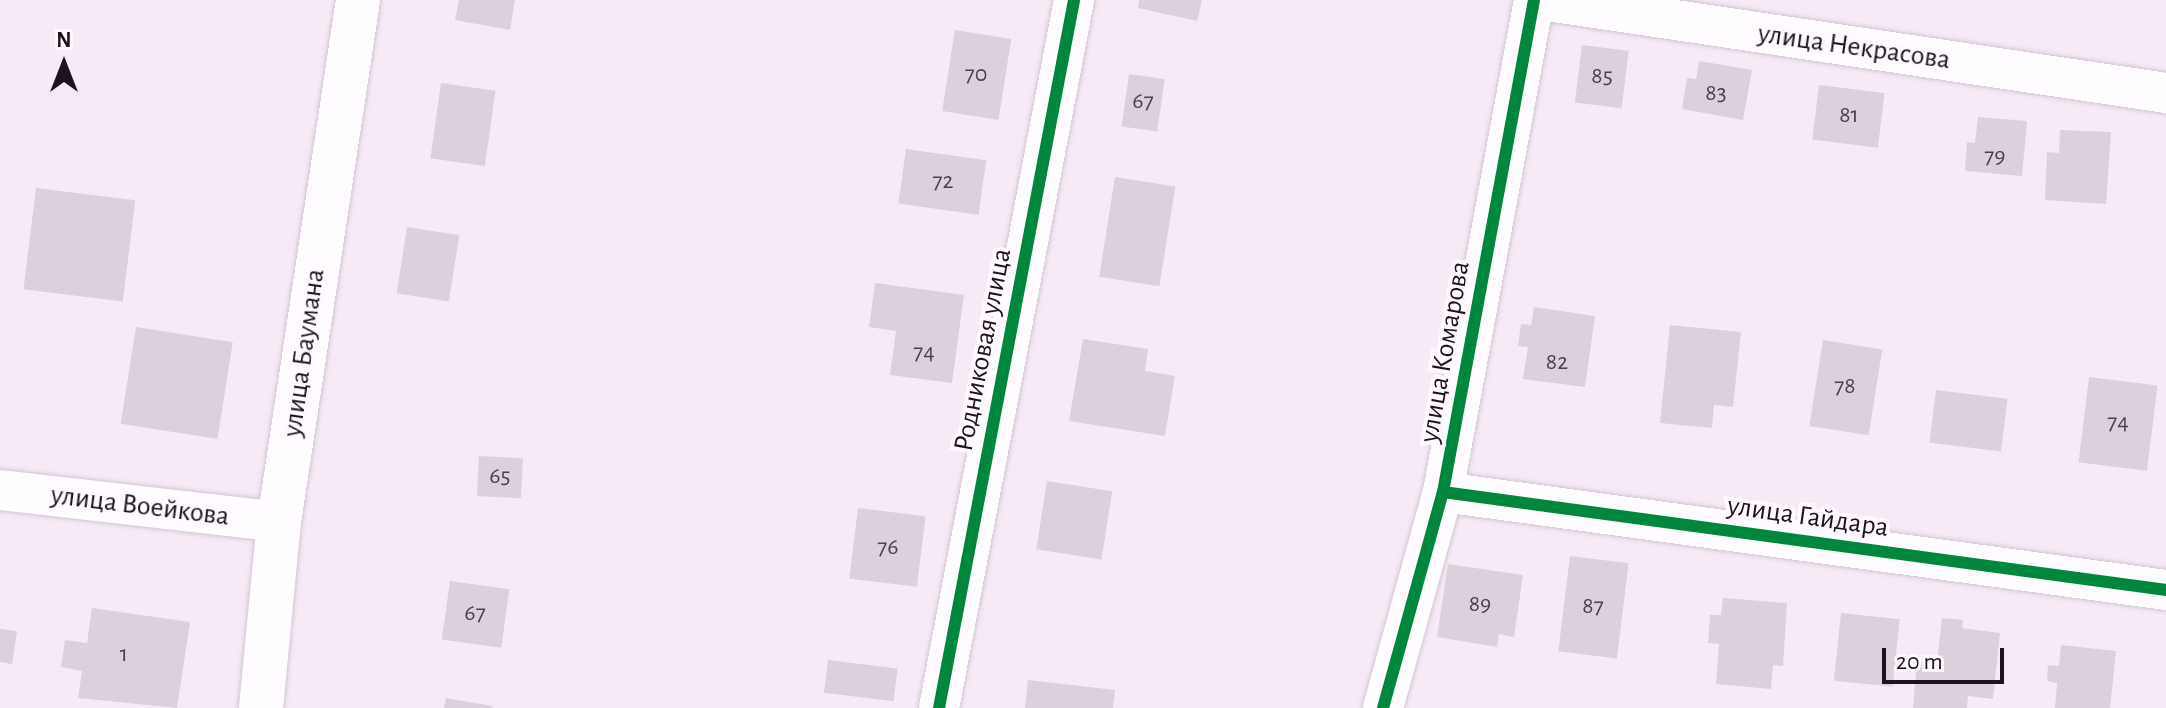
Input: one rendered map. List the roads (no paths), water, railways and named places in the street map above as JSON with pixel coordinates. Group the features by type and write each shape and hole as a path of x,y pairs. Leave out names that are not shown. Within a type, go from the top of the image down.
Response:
{"street":[{"name":"улица Баумана","path":"261,708 279,522 358,0"},
{"name":"Родниковая улица","path":"939,708 1074,0"},
{"name":"улица Комарова","path":"1383,708 1443,492 1534,0"},
{"name":"улица Некрасова","path":"1541,0 2166,93"},
{"name":"улица Воейкова","path":"0,490 279,522"},
{"name":"улица Гайдара","path":"1443,492 2166,590"}]}
